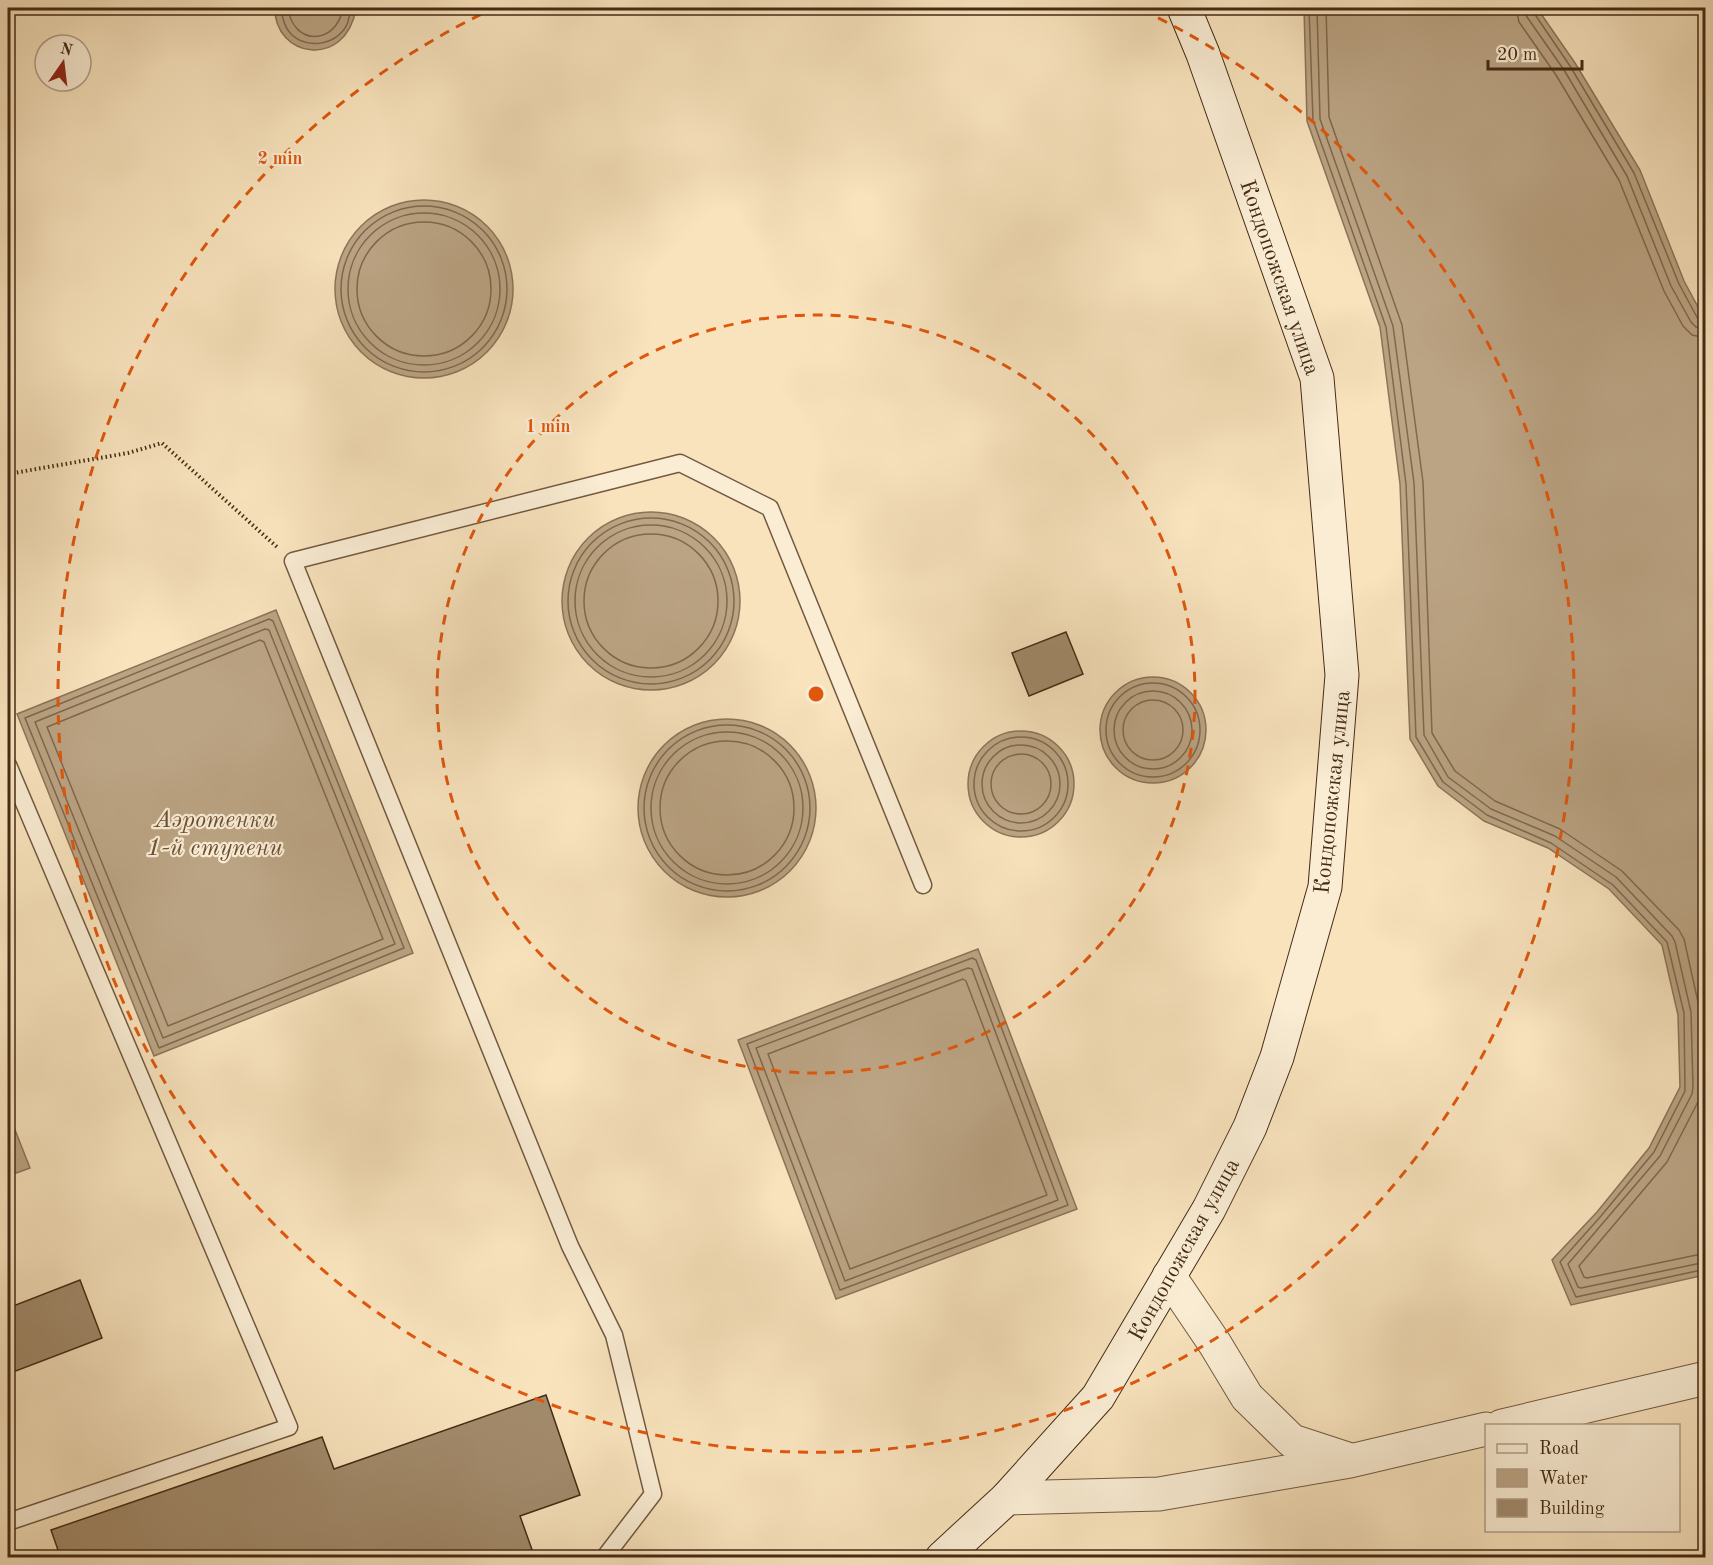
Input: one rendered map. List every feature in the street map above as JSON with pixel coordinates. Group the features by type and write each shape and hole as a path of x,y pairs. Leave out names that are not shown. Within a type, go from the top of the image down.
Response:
{"street":[{"name":"Кондопожская улица","path":"942,1557 1007,1498 1098,1396 1209,1209 1250,1127 1277,1057 1325,887 1342,675 1317,378 1203,54 1184,8"},
{"path":"1169,1276 1215,1344 1247,1397 1292,1441 1350,1461"},
{"path":"1506,1424 1706,1378"},
{"path":"1007,1498 1159,1494 1350,1461 1485,1429"}],"lane":[{"path":"604,1557 652,1494 614,1335 570,1246 293,561 680,463 770,508 922,885"},
{"path":"8,765 289,1427 8,1522"}],"path":[{"path":"8,474 128,453 162,443 293,561"}],"water":[{"path":"275,8 356,9 349,28 339,41 325,48 311,50 297,46 286,37 278,25"},
{"path":"1304,8 1537,8 1575,63 1640,170 1684,281 1705,320 1705,1275 1571,1305 1552,1260 1597,1212 1649,1148 1680,1087 1678,1015 1662,945 1609,889 1548,848 1484,821 1438,786 1410,739 1400,484 1380,327 1307,121"},
{"path":"424,200 441,201 458,206 487,226 507,255 512,272 512,306 507,323 487,352 458,372 441,377 424,378 407,377 390,372 361,352 341,323 336,306 335,289 336,272 341,255 361,226 390,206 407,201"},
{"path":"651,512 668,513 685,519 701,527 714,538 725,551 733,567 739,584 739,618 733,635 725,651 714,664 701,675 685,683 668,689 651,690 634,689 617,683 601,675 588,664 577,651 569,635 563,618 562,601 563,584 569,567 577,551 588,538 601,527 617,519 634,513"},
{"name":"Аэротенки 1-й ступени","path":"276,610 413,953 154,1056 17,714"},
{"path":"1153,677 1173,681 1190,693 1202,710 1206,730 1202,750 1190,767 1173,779 1153,783 1133,779 1116,767 1104,750 1100,730 1104,710 1116,693 1133,681"},
{"path":"727,719 744,720 761,725 790,745 810,774 815,791 815,825 810,842 790,871 761,891 744,896 727,897 710,896 693,891 664,871 644,842 639,825 638,808 639,791 644,774 664,745 693,725 710,720"},
{"path":"1021,731 1041,735 1058,747 1070,764 1074,784 1070,804 1058,821 1041,833 1021,837 1001,833 984,821 972,804 968,784 972,764 984,747 1001,735"},
{"path":"978,949 1077,1209 836,1299 738,1040"},
{"path":"8,1112 30,1168 8,1176"}],"building":[{"path":"1066,632 1083,674 1029,696 1012,653"},
{"path":"80,1280 102,1338 8,1374 8,1308"},
{"path":"546,1395 580,1495 520,1516 535,1558 428,1558 427,1554 416,1558 36,1558 58,1550 51,1530 322,1437 334,1469"}]}
